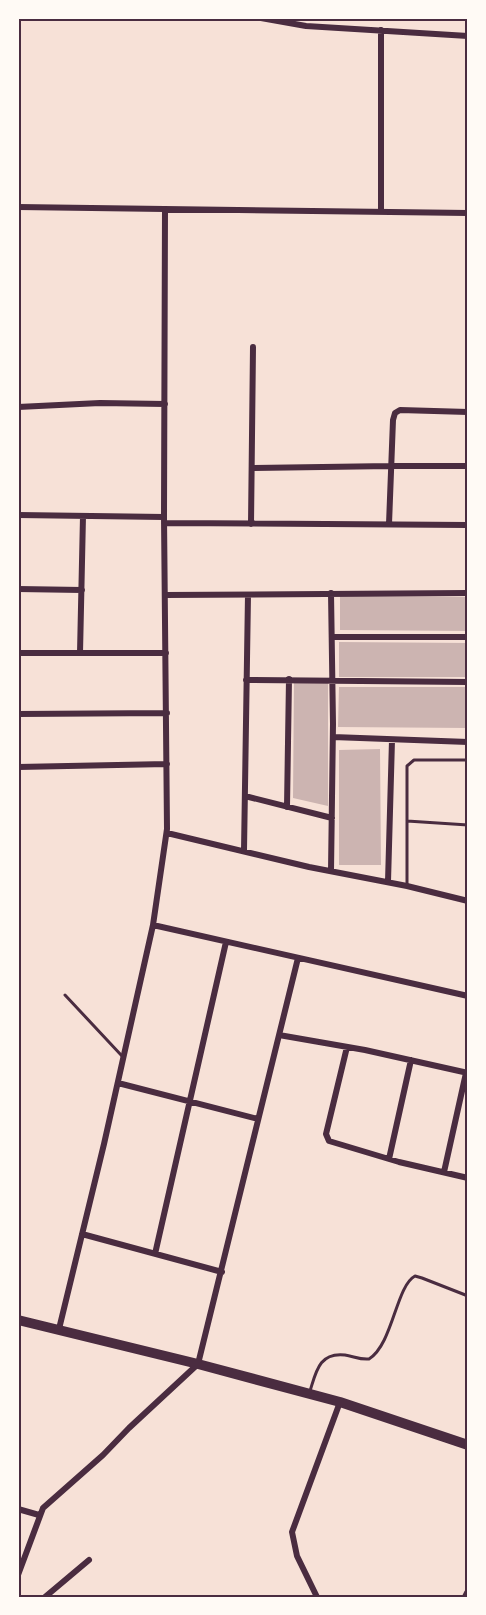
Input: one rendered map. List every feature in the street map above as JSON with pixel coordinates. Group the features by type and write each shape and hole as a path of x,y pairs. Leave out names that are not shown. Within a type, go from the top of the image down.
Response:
{"main road":[{"path":"18,1320 309,1393 468,1445"}],"street":[{"path":"261,18 306,26 468,36"},
{"path":"381,30 381,212"},
{"path":"18,207 468,213"},
{"path":"59,1329 124,1058 153,925 167,833 164,520 165,209"},
{"path":"251,524 253,347"},
{"path":"18,407 100,403 165,404"},
{"path":"389,524 393,420 397,411 468,412"},
{"path":"252,468 468,466"},
{"path":"18,514 251,524 468,525"},
{"path":"80,653 83,516"},
{"path":"18,589 82,590"},
{"path":"165,595 468,592"},
{"path":"331,593 333,680 331,872"},
{"path":"244,852 248,595"},
{"path":"332,637 468,637"},
{"path":"18,653 166,653"},
{"path":"287,807 290,679"},
{"path":"246,680 468,682"},
{"path":"18,714 167,713"},
{"path":"333,737 468,742"},
{"path":"388,882 392,740"},
{"path":"18,767 167,764"},
{"path":"245,796 332,818"},
{"path":"167,833 331,872 407,886 468,901"},
{"path":"153,925 468,996"},
{"path":"155,1254 226,942"},
{"path":"18,1575 43,1509 104,1455 129,1428 198,1364 298,958"},
{"path":"279,1035 467,1073 444,1172"},
{"path":"347,1047 326,1134 327,1139 332,1143 389,1159 468,1178"},
{"path":"389,1159 411,1060"},
{"path":"118,1083 258,1119"},
{"path":"82,1234 222,1272"},
{"path":"317,1597 297,1556 292,1532 340,1402"},
{"path":"18,1509 39,1515"},
{"path":"45,1597 89,1560"},
{"path":"466,1597 468,1593"}],"lane":[{"path":"407,886 407,771 410,762 414,760 468,760"},
{"path":"407,821 468,825"},
{"path":"65,995 124,1058"},
{"path":"309,1393 320,1363 324,1360 345,1355 369,1359 379,1350 396,1313 406,1283 410,1279 415,1276 422,1278 468,1296"}],"building":[{"path":"340,596 468,597 468,631 340,630"},
{"path":"339,642 468,643 468,677 339,677"},
{"path":"294,680 328,680 328,806 293,798"},
{"path":"339,687 468,687 468,728 338,727"},
{"path":"380,749 381,865 339,865 339,750"}]}
